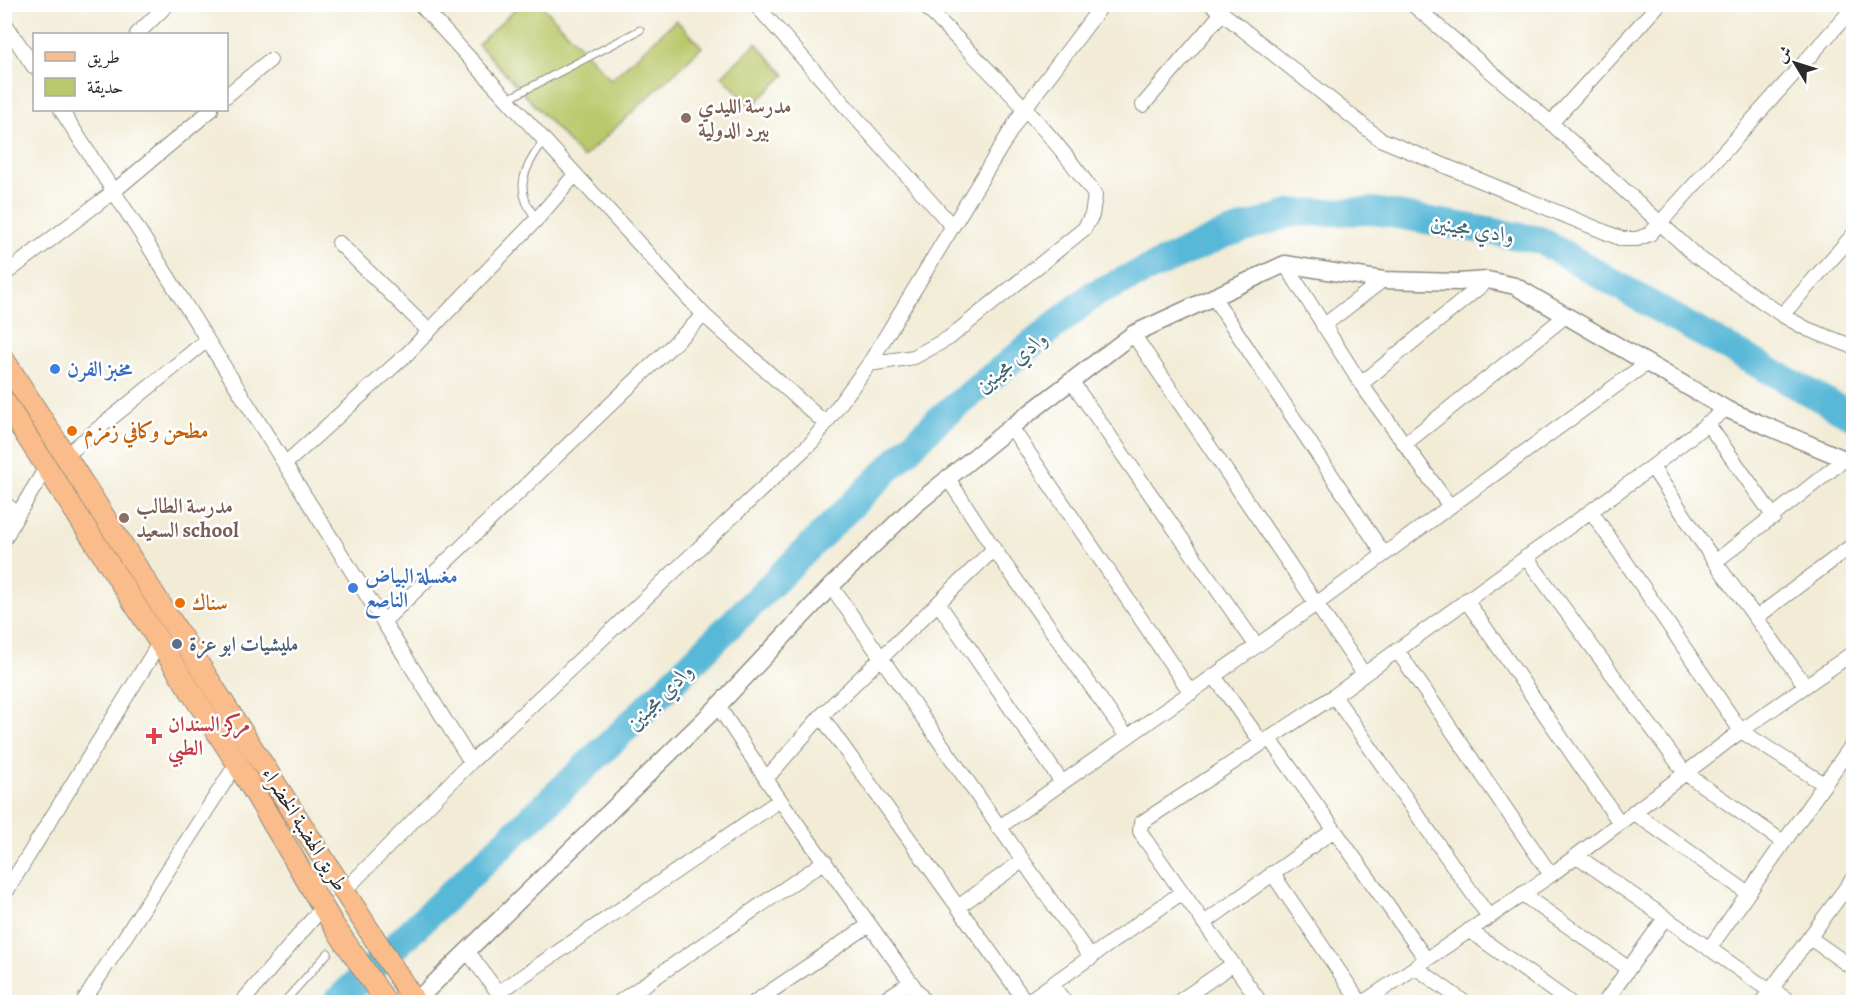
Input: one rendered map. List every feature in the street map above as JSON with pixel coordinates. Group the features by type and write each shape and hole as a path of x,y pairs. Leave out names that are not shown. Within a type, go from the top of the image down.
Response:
{"main road":[{"name":"طريق الهضبة الخضراء","path":"4,360 413,998"},
{"name":"طريق الهضبة الخضراء","path":"4,401 212,723 322,908 386,1002"},
{"path":"212,723 230,711"}],"street":[{"path":"138,33 168,4"},
{"path":"420,4 574,176 704,315 825,423"},
{"path":"755,4 952,226"},
{"path":"869,364 914,357 950,338 1084,229 1092,215 1095,195 1076,167 923,4"},
{"path":"348,898 471,762 812,442 869,364 1024,109 1103,4"},
{"path":"1412,4 1551,123 1696,256 1782,315 1807,329 1854,347"},
{"path":"1551,123 1659,4"},
{"path":"1143,105 1217,9 1390,145 1622,239 1637,239 1650,234 1854,8"},
{"path":"4,21 33,66"},
{"path":"228,94 270,60"},
{"path":"62,111 471,762"},
{"path":"4,275 114,192 210,111"},
{"path":"285,464 429,331 537,219 574,176"},
{"path":"1782,315 1854,234"},
{"path":"339,243 429,331"},
{"path":"1285,264 1361,384 1449,505"},
{"path":"413,998 468,952 718,706 831,586 947,477 1133,334 1285,264 1383,279 1458,282 1488,280 1515,286 1726,409 1849,461"},
{"path":"1323,326 1383,279"},
{"path":"1361,384 1488,280"},
{"path":"1214,298 1383,553"},
{"path":"384,621 704,315"},
{"path":"1406,443 1567,315"},
{"path":"1133,334 1281,548 1364,674"},
{"path":"66,455 207,340"},
{"path":"998,828 1061,781 1191,693 1316,604 1647,363"},
{"path":"1072,382 1256,645"},
{"path":"1260,1002 1144,838 1140,831 1141,824 1334,696 1652,467 1726,409"},
{"path":"1707,423 1774,516"},
{"path":"1011,427 1191,693"},
{"path":"1715,562 1849,461"},
{"path":"4,540 47,466"},
{"path":"1652,467 1715,562 1758,617 1805,685"},
{"path":"947,477 994,549 1127,737"},
{"path":"4,503 18,514"},
{"path":"1591,511 1741,731 1824,784"},
{"path":"1758,617 1854,544"},
{"path":"766,779 821,716 994,549"},
{"path":"1526,557 1685,773 1783,842"},
{"path":"831,586 998,828 1092,958"},
{"path":"1466,600 1620,823"},
{"path":"938,603 1061,781"},
{"path":"4,895 160,642"},
{"path":"1397,650 1551,875"},
{"path":"1272,873 1362,1002 1551,875 1741,731 1854,652"},
{"path":"1214,676 1334,830 1421,963 1464,1002"},
{"path":"1334,696 1489,917"},
{"path":"718,706 780,800 925,1002"},
{"path":"821,716 1027,1002 1181,893"},
{"path":"1709,949 1854,742"},
{"path":"83,1002 237,763"},
{"path":"468,952 501,998 780,800"},
{"path":"1633,812 1748,893"},
{"path":"1204,923 1334,830"},
{"path":"1577,856 1709,949 1768,994 1790,1002"},
{"path":"619,1002 825,861"},
{"path":"958,907 1022,861"},
{"path":"1768,994 1852,884"},
{"path":"1522,894 1628,968"},
{"path":"242,1002 322,908"},
{"path":"1605,1002 1665,918"},
{"path":"755,1002 869,925"},
{"path":"1469,930 1569,1002"},
{"path":"1810,938 1854,969"},
{"path":"1178,1002 1232,965"},
{"path":"881,1002 911,982"},
{"path":"1052,985 1065,1002"}],"lane":[{"path":"506,100 640,30"},
{"path":"537,219 527,208 522,183 531,158 543,142"},
{"path":"284,1002 328,953"}],"green space":[{"path":"541,4 611,80 676,20 702,47 583,158 478,44 520,5"},
{"path":"756,43 785,75 751,107 722,76"}],"waterway":[{"name":"وادي مجينين","path":"336,1002 619,735 938,420 1094,294 1223,235 1292,213 1374,211 1540,240 1676,319 1854,417"}],"place":[{"name":"مدرسة الليدي بيرد الدولية","path":"686,118"},
{"name":"مخبز الفرن","path":"55,369"},
{"name":"مطحن وكافي زمزم","path":"72,431"},
{"name":"مدرسة الطالب السعيد school","path":"124,518"},
{"name":"مغسلة البياض الناصع","path":"353,588"},
{"name":"سناك","path":"180,603"},
{"name":"مليشيات ابو عزة","path":"177,644"},
{"name":"مركز السندان الطبي","path":"154,736"}]}
